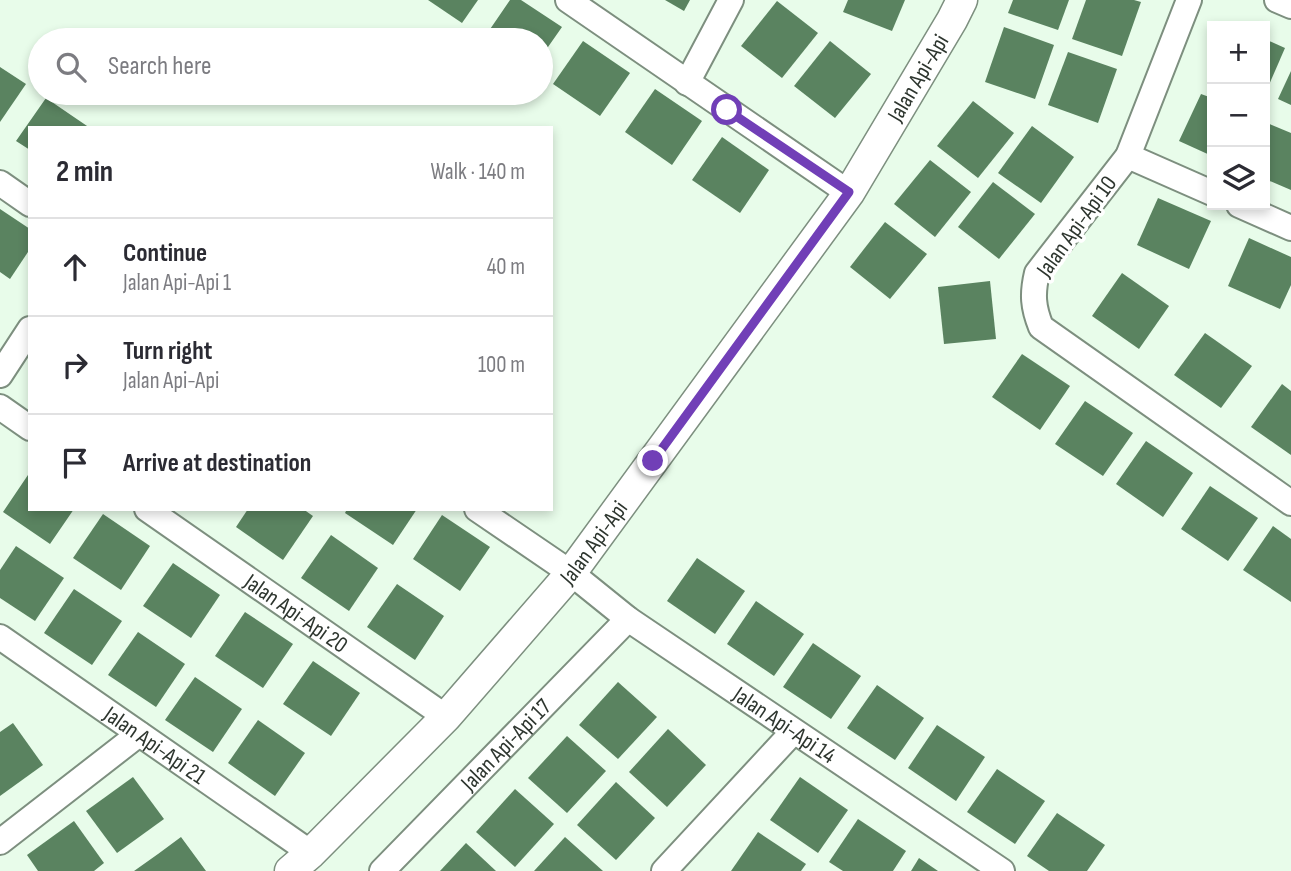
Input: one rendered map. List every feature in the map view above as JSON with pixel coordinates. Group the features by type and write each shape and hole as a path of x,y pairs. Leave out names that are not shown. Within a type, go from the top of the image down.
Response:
{"street":[{"path":"568,0 849,192"},
{"path":"687,83 730,0"},
{"name":"Jalan Api-Api","path":"300,862 446,717 571,573 849,192 962,0"},
{"name":"Jalan Api-Api 10","path":"1189,0 1128,156 1037,273 1034,309 1041,327 1291,503"},
{"path":"1277,0 1291,6"},
{"path":"1128,156 1207,191"},
{"path":"0,183 28,203"},
{"path":"1250,210 1291,228"},
{"path":"0,375 28,332"},
{"path":"0,407 28,427"},
{"name":"Jalan Api-Api 20","path":"150,511 446,717"},
{"name":"Jalan Api-Api 14","path":"480,511 571,573 628,619 1002,871"},
{"name":"Jalan Api-Api 17","path":"382,871 628,619"},
{"name":"Jalan Api-Api 21","path":"0,637 139,734 300,862"},
{"path":"664,871 793,732"},
{"path":"0,842 139,734"}],"building":[{"path":"428,0 478,0 462,23"},
{"path":"510,0 521,0 562,27 553,40 553,28 491,28"},
{"path":"665,0 690,0 684,11"},
{"path":"848,0 905,0 892,31 843,12"},
{"path":"1013,0 1069,0 1058,30 1008,13"},
{"path":"1086,0 1141,2 1122,56 1072,39"},
{"path":"777,1 818,33 782,78 741,46"},
{"path":"1004,27 1054,45 1035,99 985,82"},
{"path":"583,41 630,73 600,116 553,84"},
{"path":"830,41 871,74 835,118 794,86"},
{"path":"1270,41 1285,48 1270,82"},
{"path":"1068,52 1117,69 1098,123 1048,105"},
{"path":"0,67 26,84 0,122"},
{"path":"1291,71 1291,105 1278,99"},
{"path":"655,89 702,121 672,165 625,132"},
{"path":"1201,94 1207,96 1207,154 1179,141"},
{"path":"973,101 1014,133 978,178 937,146"},
{"path":"41,105 56,105 87,126 28,126 28,149 16,141"},
{"path":"1270,124 1291,133 1291,190 1270,181"},
{"path":"1032,126 1074,157 1041,203 998,173"},
{"path":"722,137 769,170 740,213 692,180"},
{"path":"930,160 971,192 935,237 894,204"},
{"path":"993,182 1035,214 999,259 958,227"},
{"path":"1158,198 1211,221 1189,269 1137,245"},
{"path":"0,209 28,228 28,252 10,279 0,272"},
{"path":"885,222 927,254 890,299 850,267"},
{"path":"1249,238 1291,257 1291,285 1280,309 1228,286"},
{"path":"1122,273 1169,306 1139,349 1092,316"},
{"path":"990,281 996,339 944,344 938,287"},
{"path":"1205,333 1252,366 1221,408 1174,375"},
{"path":"1022,354 1070,386 1040,430 992,397"},
{"path":"1282,384 1291,391 1291,455 1251,427"},
{"path":"1085,401 1133,433 1103,476 1055,444"},
{"path":"1146,441 1193,473 1163,517 1116,484"},
{"path":"28,475 28,511 73,511 50,544 3,512"},
{"path":"1210,486 1258,518 1228,561 1181,529"},
{"path":"247,511 306,511 313,516 283,560 236,527"},
{"path":"346,511 416,511 393,545 345,513"},
{"path":"103,514 150,546 121,590 73,558"},
{"path":"442,515 490,547 460,591 413,559"},
{"path":"1273,526 1291,539 1291,602 1243,570"},
{"path":"331,535 378,568 349,611 301,578"},
{"path":"16,546 64,578 35,621 0,598 0,570"},
{"path":"697,558 745,591 715,634 667,601"},
{"path":"173,563 220,595 191,638 143,606"},
{"path":"397,584 444,616 415,660 367,627"},
{"path":"74,589 122,621 92,665 44,633"},
{"path":"756,601 804,634 774,676 727,644"},
{"path":"245,612 293,644 263,688 215,656"},
{"path":"138,632 185,664 156,707 108,675"},
{"path":"813,643 861,676 831,719 783,687"},
{"path":"313,661 360,693 331,736 283,704"},
{"path":"195,677 242,709 213,752 165,720"},
{"path":"618,682 657,717 618,759 579,725"},
{"path":"877,685 924,718 895,760 847,728"},
{"path":"258,720 305,753 275,796 228,763"},
{"path":"13,723 43,765 0,796 0,732"},
{"path":"937,725 985,757 956,801 908,768"},
{"path":"668,729 706,765 667,807 629,772"},
{"path":"567,736 606,771 567,813 528,778"},
{"path":"997,769 1045,801 1015,844 967,812"},
{"path":"133,777 164,819 117,853 86,811"},
{"path":"800,777 848,810 818,853 770,820"},
{"path":"616,782 655,818 616,860 577,825"},
{"path":"515,789 554,824 515,867 476,832"},
{"path":"1057,813 1105,845 1087,871 1049,871 1027,856"},
{"path":"858,819 906,851 893,871 843,871 829,862"},
{"path":"74,821 104,863 94,871 38,871 27,855"},
{"path":"758,832 806,864 801,871 731,871"},
{"path":"181,837 206,871 134,871 158,854"},
{"path":"565,837 603,871 534,871"},
{"path":"466,843 496,871 440,871"},
{"path":"919,858 938,871 911,871"}],"route":[{"path":"653,461 849,192 727,110"}]}
